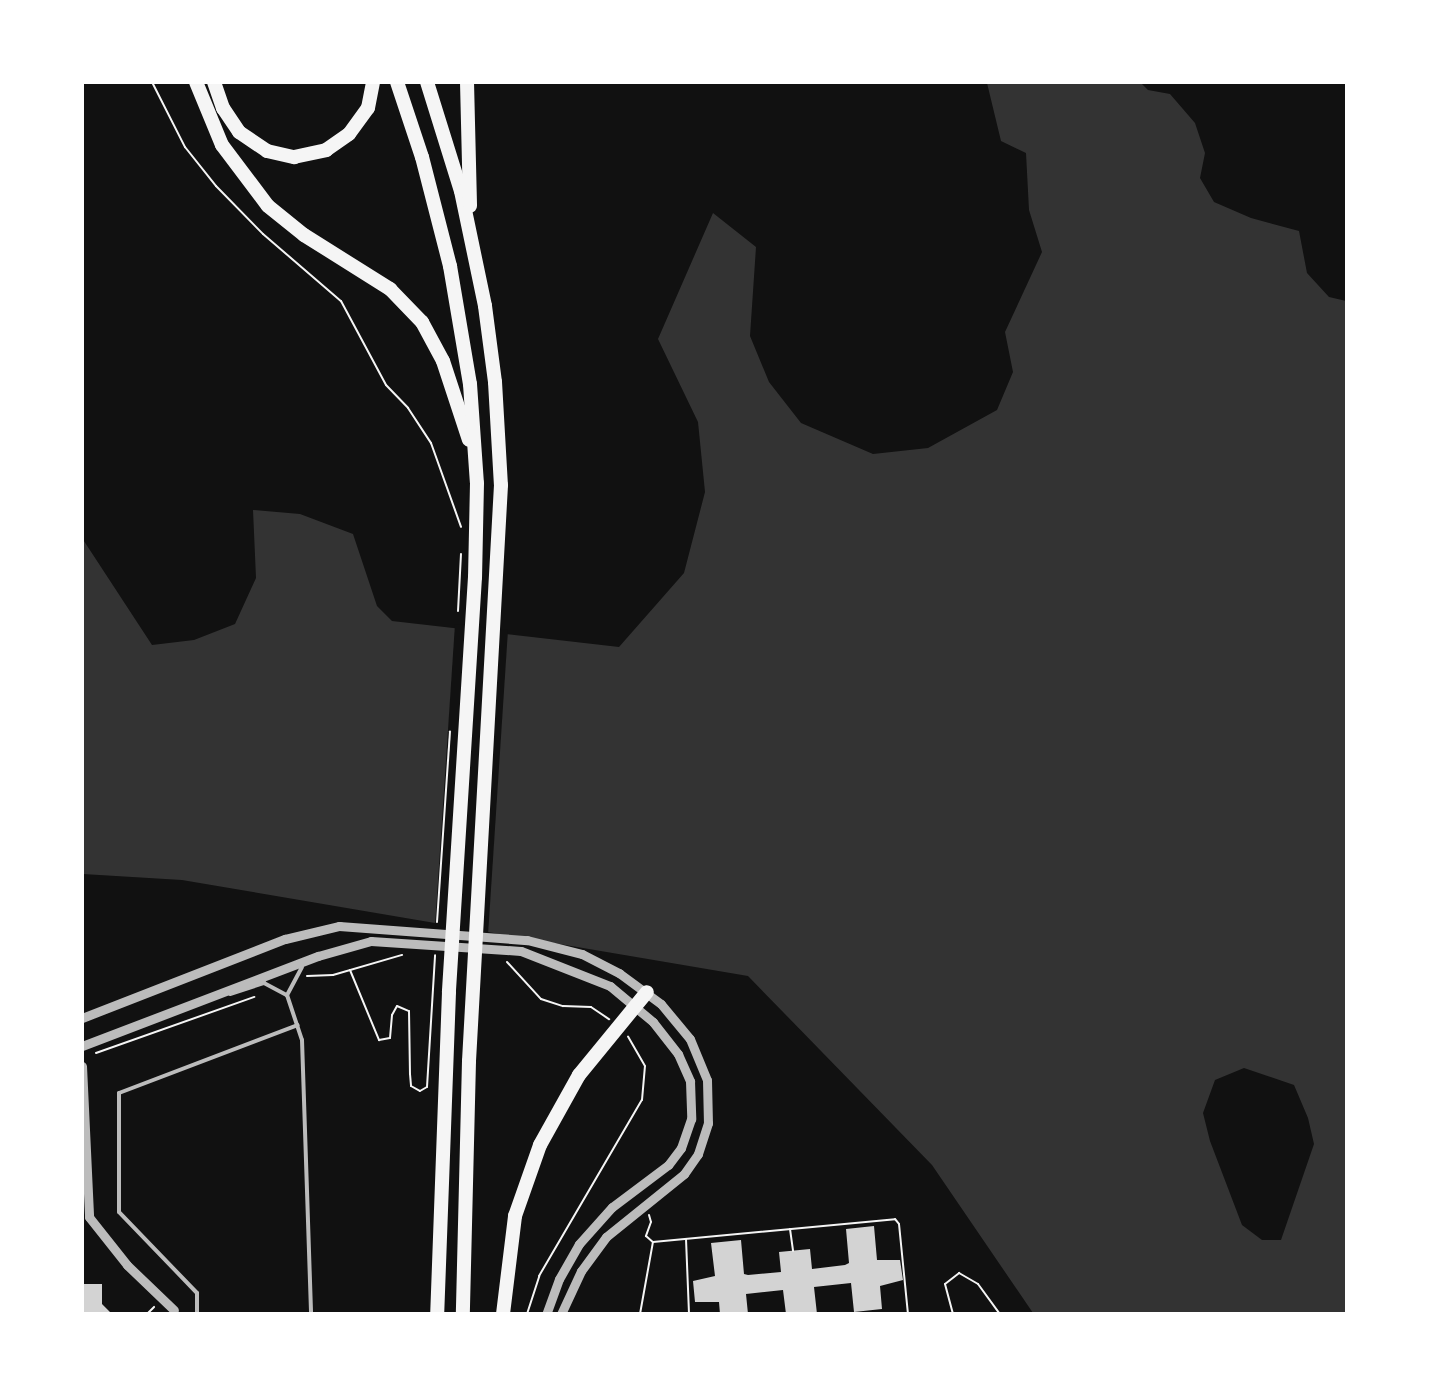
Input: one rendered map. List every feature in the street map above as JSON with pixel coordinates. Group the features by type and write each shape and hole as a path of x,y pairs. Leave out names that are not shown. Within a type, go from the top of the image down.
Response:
{"highway":[{"path":"196,82 222,145 264,201 304,235 390,289 422,322 442,361 476,460"},
{"path":"214,82 223,108 239,132 267,151 294,157 326,150 349,134 368,108 373,82"},
{"path":"397,82 422,157 450,266 466,355 476,460 477,511 449,992 437,1314"},
{"path":"427,82 471,229"},
{"path":"463,1314 473,992 501,512 495,382 471,229 467,82"},
{"path":"503,1314 510,1237 531,1164 572,1086 647,992"}],"street":[{"path":"82,1018 312,931 365,925 527,940 569,950 607,966 647,992 676,1021 696,1050 707,1080 710,1111 706,1132 691,1164 676,1182 616,1227 589,1258 561,1314"},
{"path":"82,1046 339,949 382,940 533,954 597,979 635,1006 662,1033 687,1072 692,1099 688,1129 668,1165 617,1203 586,1234 566,1266 546,1314"},
{"path":"82,1066 84,1175 88,1214 96,1230 174,1310"}],"lane":[{"path":"287,995 299,968 382,940"},
{"path":"172,1011 183,1012 264,982 287,995 302,1040 311,1314"},
{"path":"197,1314 197,1293 119,1212 119,1093 298,1025"}],"path":[{"path":"152,82 185,147 216,186 263,234 341,302 386,385 408,408 431,443 439,474 458,510 462,531"},
{"path":"457,621 461,543"},
{"path":"437,932 451,720"},
{"path":"350,970 379,1040 390,1038 392,1014 397,1006 409,1011 411,1086 420,1091 427,1086 436,944"},
{"path":"301,979 350,970 408,954"},
{"path":"499,959 517,969 541,999 563,1006 591,1007 618,1027 642,1056 646,1083 642,1100 538,1275 527,1314"},
{"path":"91,1052 100,1054 259,995"},
{"path":"643,1206 651,1218 646,1236 653,1242 895,1219 899,1224 908,1314"},
{"path":"859,1222 860,1228"},
{"path":"790,1229 793,1251"},
{"path":"725,1235 726,1241"},
{"path":"686,1239 689,1314"},
{"path":"640,1314 653,1242"},
{"path":"953,1314 945,1284 959,1273 978,1284 1000,1314"}],"shaded area":[{"path":"987,83 1141,83 1148,90 1170,94 1195,123 1205,153 1200,178 1214,202 1251,218 1299,231 1307,273 1329,297 1346,301 1346,1313 1033,1313 932,1165 748,976 182,880 83,874 82,538 152,645 194,640 235,624 256,578 253,510 300,514 353,534 377,606 392,621 619,647 684,573 705,492 698,422 658,339 713,213 756,247 750,336 769,382 801,423 873,454 928,448 997,410 1013,372 1005,332 1042,252 1029,210 1026,153 1001,141","holes":["1244,1068 1294,1085 1308,1118 1314,1144 1281,1240 1262,1240 1242,1225 1210,1141 1203,1113 1215,1080"]}],"pier":[{"path":"455,624 508,630 488,935 435,926"}],"building":[{"path":"874,1226 877,1260 900,1260 903,1280 880,1286 882,1309 854,1312 851,1283 814,1287 817,1314 786,1314 783,1290 746,1294 748,1314 720,1314 719,1302 695,1302 693,1281 715,1276 711,1243 741,1240 744,1274 781,1272 779,1252 810,1249 812,1269 849,1263 846,1229"},
{"path":"82,1284 102,1284 102,1304 112,1314 82,1314"}]}
